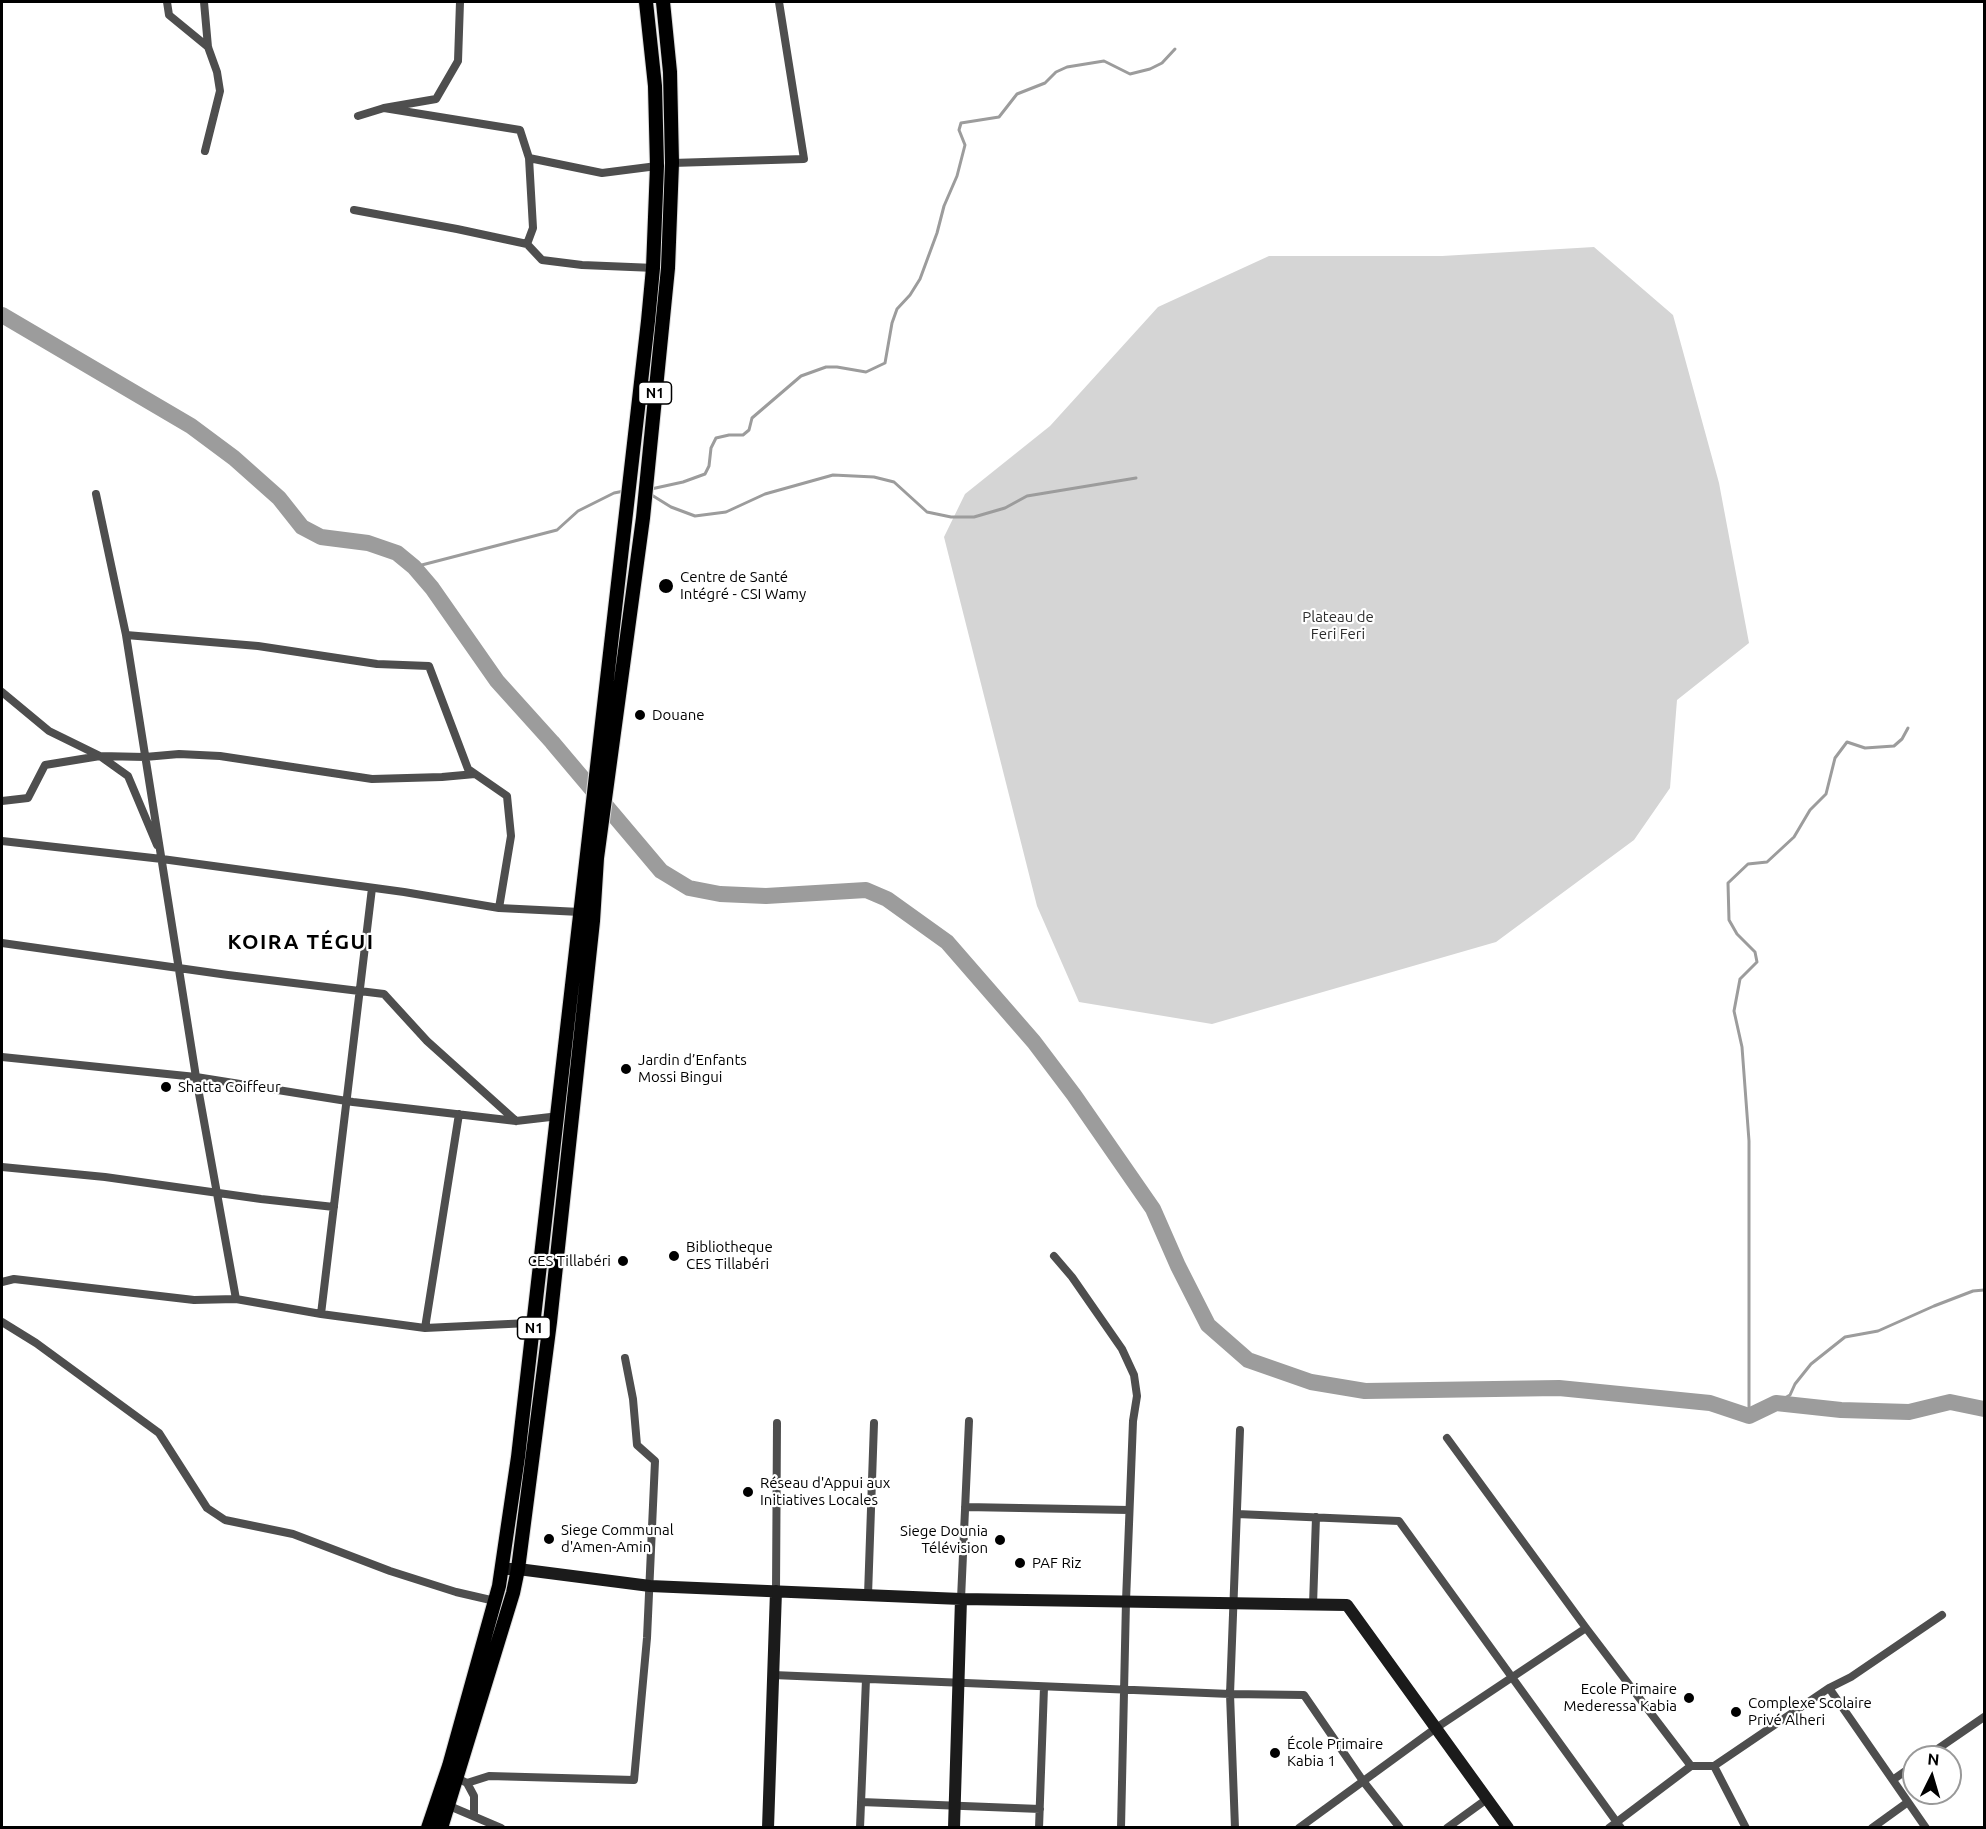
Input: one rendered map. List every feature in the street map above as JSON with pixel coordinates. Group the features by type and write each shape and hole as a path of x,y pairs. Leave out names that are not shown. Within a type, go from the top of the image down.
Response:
{"main road":[{"name":"N1","path":"441,1827 447,1805 461,1780 508,1613 518,1569 550,1322 572,1116 596,821 614,678 653,268 657,166 655,86 646,2"},
{"name":"N1","path":"614,678 641,529 668,268 672,164 670,72 663,2"},
{"name":"N1","path":"428,1827 449,1766 495,1601 511,1514 535,1322 580,912 596,821"}],"street":[{"path":"167,2 170,15 208,47"},
{"path":"204,2 208,47 217,72 220,92 205,151"},
{"path":"358,116 384,108 436,99 458,61 460,2"},
{"path":"672,164 804,159 779,2"},
{"path":"384,108 520,130 529,158 533,228 526,244"},
{"path":"529,158 602,173 657,166"},
{"path":"354,210 457,228 526,244 542,260 582,265 668,268"},
{"path":"96,494 126,635 196,1077 236,1299"},
{"path":"126,635 258,646 377,664 429,666 468,769 507,796 511,837 499,908"},
{"path":"2,692 49,731 100,756 128,776 162,859"},
{"path":"2,801 28,798 45,765 100,756 145,757 179,754 220,756 372,779 475,774"},
{"path":"2,841 162,859 499,908 580,912"},
{"path":"321,1314 372,888"},
{"path":"2,943 384,994 427,1041 516,1121"},
{"path":"2,1058 196,1077 346,1101 516,1121 572,1116"},
{"path":"425,1328 459,1114"},
{"path":"2,1167 105,1177 334,1207"},
{"path":"1054,1256 1072,1277 1122,1349 1134,1375 1137,1396 1132,1421 1121,1827"},
{"path":"2,1282 14,1279 194,1300 236,1299 321,1314 425,1328 550,1322"},
{"path":"2,1322 36,1343 159,1433 207,1508 225,1520 293,1534 456,1592 495,1601"},
{"path":"461,1780 489,1776 634,1780 650,1586 655,1461 637,1444 633,1399 625,1359"},
{"path":"954,1827 969,1420"},
{"path":"768,1827 776,1591 777,1423"},
{"path":"868,1595 874,1423"},
{"path":"1235,1827 1230,1694 1240,1430"},
{"path":"1447,1438 1586,1628 1691,1766"},
{"path":"965,1507 1129,1510"},
{"path":"1237,1514 1399,1521 1615,1826 1691,1766 1714,1766 1828,1688 1851,1677 1942,1615"},
{"path":"1313,1605 1316,1517"},
{"path":"501,1569 518,1569 650,1586 961,1599 1347,1605 1508,1827"},
{"path":"1299,1827 1436,1728 1586,1628"},
{"path":"773,1675 1304,1695 1363,1781 1400,1827"},
{"path":"860,1827 866,1679"},
{"path":"1039,1827 1044,1687"},
{"path":"1828,1688 1902,1792"},
{"path":"1943,1745 1984,1717"},
{"path":"1714,1766 1746,1827"},
{"path":"1894,1779 1902,1773"},
{"path":"461,1780 474,1796 474,1815"},
{"path":"1447,1827 1487,1799"},
{"path":"861,1802 1040,1809"},
{"path":"447,1805 501,1827"},
{"path":"1872,1827 1904,1805"},
{"path":"1910,1805 1926,1827"}],"green space":[{"name":"Plateau de Feri Feri","path":"1594,247 1673,315 1719,483 1749,643 1677,700 1670,788 1634,840 1496,942 1212,1024 1079,1002 1037,906 944,537 965,494 1050,426 1158,307 1269,256 1442,256"}],"waterway":[{"path":"651,489 683,482 705,474 709,466 711,448 716,438 743,435 749,430 752,418 801,376 826,367 866,372 885,363 892,323 897,309 920,279 944,206 957,176 965,145 959,130 961,123 999,117 1017,94 1045,83 1056,72 1067,67 1104,61 1130,74 1162,63 1175,49"},
{"path":"2,315 191,426 234,458 279,498 302,527 321,537 368,543 397,553 414,567 432,588 497,681 661,871 689,888 720,894 766,896 866,890 887,899 947,942 1034,1042 1074,1095 1153,1209 1178,1266 1208,1325 1248,1360 1311,1382 1365,1391 1559,1388 1710,1403 1749,1416 1776,1403 1841,1410 1909,1412 1950,1402 1984,1409"},
{"path":"650,494 671,507 695,516 726,512 765,494 833,475 874,477 894,482 927,512 951,517 974,517 1005,508 1027,496 1136,478"},
{"path":"414,567 557,530 578,511 614,493 624,491"},
{"path":"1749,1416 1749,1141 1742,1047 1734,1011 1740,979 1757,962 1755,952 1737,934 1729,920 1728,883 1748,864 1767,862 1794,837 1810,810 1826,794 1835,758 1847,742 1865,748 1894,746 1902,739 1908,728"},
{"path":"1776,1403 1790,1395 1795,1384 1811,1364 1845,1337 1878,1331 1934,1306 1973,1291 1984,1290"}],"place":[{"name":"Centre de Santé Intégré - CSI Wamy","path":"666,586"},
{"name":"Douane","path":"640,715"},
{"name":"Jardin d’Enfants Mossi Bingui","path":"626,1069"},
{"name":"Shatta Coiffeur","path":"166,1087"},
{"name":"Bibliotheque CES Tillabéri","path":"674,1256"},
{"name":"CES Tillabéri","path":"623,1261"},
{"name":"Réseau d'Appui aux Initiatives Locales","path":"748,1492"},
{"name":"Siege Communal d'Amen-Amin","path":"549,1539"},
{"name":"Siege Dounia Télévision","path":"1000,1540"},
{"name":"PAF Riz","path":"1020,1563"},
{"name":"Ecole Primaire Mederessa Kabia","path":"1689,1698"},
{"name":"Complexe Scolaire Privé Alheri","path":"1736,1712"},
{"name":"École Primaire Kabia 1","path":"1275,1753"}],"district":[{"name":"KOIRA TÉGUI","path":"301,942"}]}
